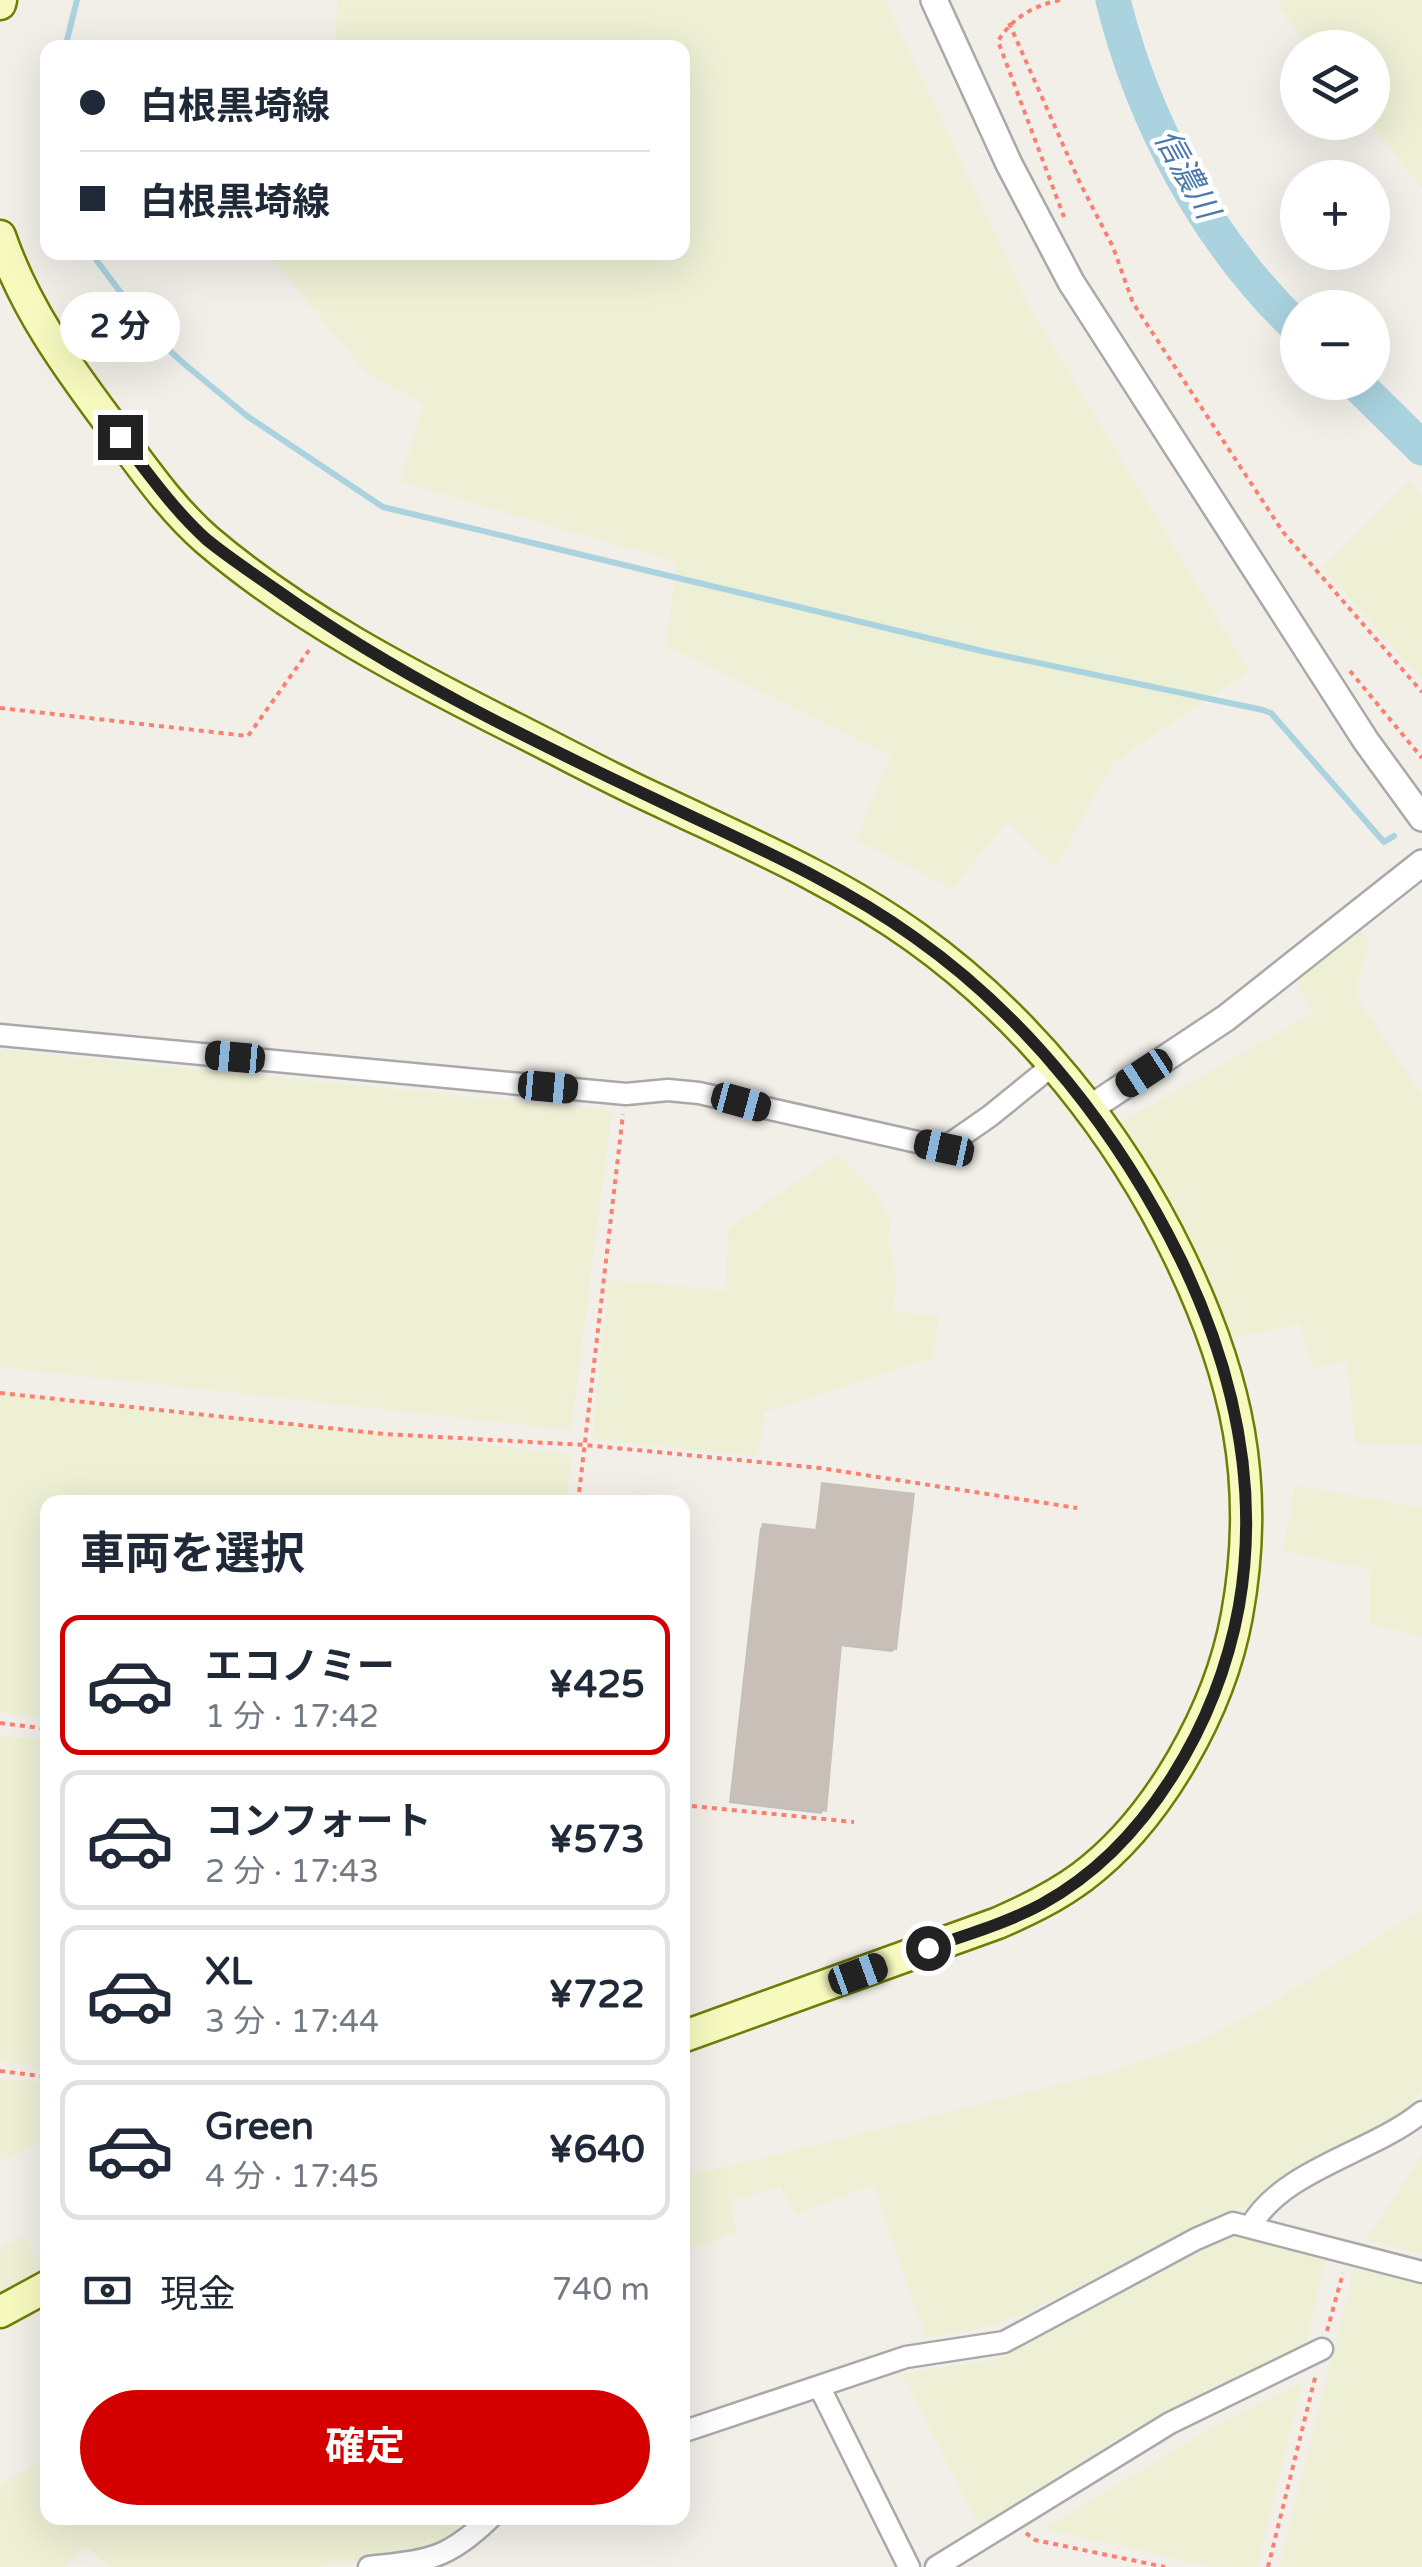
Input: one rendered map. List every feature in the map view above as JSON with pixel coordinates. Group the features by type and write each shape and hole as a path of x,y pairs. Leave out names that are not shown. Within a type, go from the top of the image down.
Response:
{"main road":[{"path":"0,236 31,311 62,360 159,488 209,541 327,626 418,680 657,800 763,848 841,890 954,967 1007,1016 1089,1109 1145,1195 1192,1283 1219,1352 1246,1474 1249,1526 1233,1637 1216,1689 1192,1742 1125,1838 1086,1874 1044,1903 690,2034"},
{"path":"0,2312 40,2290"}],"street":[{"path":"934,0 1009,164 1071,282 1366,741 1422,818"},
{"path":"1089,1109 1226,1018 1422,863"},
{"path":"0,1035 626,1094 668,1090 699,1093 944,1148 1052,1065"},
{"path":"1250,2226 1258,2212 1305,2176 1365,2147 1422,2112"},
{"path":"690,2429 906,2357 1004,2342 1196,2238 1233,2223 1422,2272"},
{"path":"936,2567 1170,2424 1322,2349"},
{"path":"820,2388 909,2567"},
{"path":"369,2567 436,2559 483,2525"}],"path":[{"path":"1060,0 1039,5 1009,24 998,41 1068,226"},
{"path":"1009,24 1080,184 1113,247 1133,303 1284,532 1422,692"},
{"path":"0,708 248,736 327,626"},
{"path":"579,1495 626,1094"},
{"path":"0,1393 384,1434 585,1445 820,1468 1077,1508"},
{"path":"0,1724 40,1728"},
{"path":"690,1806 854,1822"},
{"path":"0,2072 40,2076"},
{"path":"1268,2567 1348,2254"},
{"path":"1010,2521 1035,2540 1166,2567"}],"green space":[{"path":"337,0 885,0 1029,306 1249,671 1113,763 1055,867 1007,821 952,889 856,840 891,755 666,646 677,562 400,482 424,404 365,372 274,260 690,260 690,40 336,40"},
{"path":"1281,0 1422,0 1422,189 1383,140 1390,140 1390,30 1296,30 1280,10"},
{"path":"1410,481 1422,497 1422,681 1323,567"},
{"path":"1358,927 1369,942 1355,994 1422,1095 1422,1445 1355,1444 1347,1360 1313,1370 1300,1324 1228,1339 1112,1127 1313,1013 1294,975"},
{"path":"0,1050 612,1111 571,1430 0,1367"},
{"path":"838,1154 876,1192 891,1220 888,1239 897,1279 893,1312 939,1315 932,1358 765,1412 758,1456 592,1440 609,1280 725,1290 729,1228"},
{"path":"0,1392 572,1454 567,1495 40,1495 40,1717 0,1712"},
{"path":"1295,1485 1422,1508 1422,1637 1370,1624 1370,1570 1283,1551"},
{"path":"0,1735 40,1740 40,2066 0,2062"},
{"path":"1422,1910 1422,2088 1403,2117 1246,2207 1184,2231 1029,2312 983,2328 926,2338 873,2185 796,2214 780,2186 732,2201 736,2233 690,2249 690,2175 1106,2073 1197,2042 1262,2009"},
{"path":"0,2078 40,2082 40,2143 0,2161"},
{"path":"1422,2154 1422,2254 1366,2240"},
{"path":"1234,2231 1325,2260 1306,2345 1124,2435 979,2526 902,2374 997,2359 1190,2251"},
{"path":"24,2236 40,2263 40,2275 0,2297 0,2247"},
{"path":"1355,2267 1422,2285 1422,2567 1279,2567"},
{"path":"1302,2383 1257,2567 1214,2567 1044,2529 1211,2428"},
{"path":"40,2461 40,2525 462,2525 426,2552 329,2563 324,2567 109,2567 85,2545 66,2567 0,2567 0,2484"}],"building":[{"path":"821,1482 915,1493 897,1650 842,1644 827,1812 730,1801 762,1523 816,1529"}],"waterway":[{"path":"67,40 77,0"},
{"name":"信濃川","path":"1113,0 1142,90 1183,177 1235,257 1280,309"},
{"path":"97,260 152,334 182,362 247,416 383,507 986,652 1263,710 1271,713 1384,842 1394,836"},
{"name":"信濃川","path":"1373,400 1422,448"}],"route":[{"path":"120,437 182,516 209,541 327,626 418,680 657,800 763,848 841,890 915,937 988,997 1052,1065 1089,1109 1128,1166 1170,1238 1219,1352 1246,1474 1249,1526 1243,1581 1233,1637 1216,1689 1192,1742 1161,1791 1125,1838 1086,1874 1044,1903 928,1948"}]}
